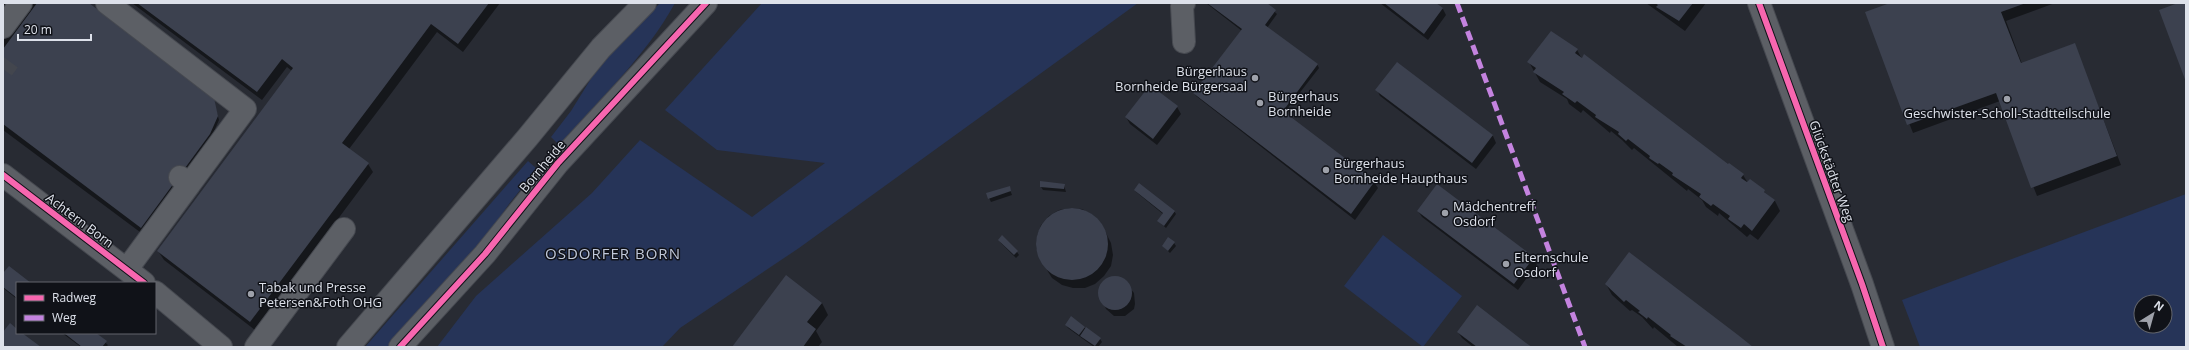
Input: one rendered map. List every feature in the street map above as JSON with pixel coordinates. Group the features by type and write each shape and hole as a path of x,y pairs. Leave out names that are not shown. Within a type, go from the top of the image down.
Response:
{"street":[{"path":"3,27 21,3"},
{"path":"107,3 245,109 184,181 127,269"},
{"path":"348,347 528,137 601,48 645,3"},
{"path":"681,29 690,3"},
{"name":"Bornheide","path":"400,347 485,254 558,163 706,3"},
{"path":"1184,3 1182,6 1184,42"},
{"name":"Glückstädter Weg","path":"1759,3 1862,284 1883,347"},
{"name":"Achtern Born","path":"3,175 143,282"},
{"path":"256,347 344,229"},
{"path":"156,293 221,347"}],"shaded area":[{"path":"660,3 675,3 650,41 636,59 559,145 551,137 571,111 592,77 613,51"},
{"path":"762,3 1138,3 799,248 680,328 662,347 437,347 476,296 592,193 640,140 752,217 825,163 717,150 665,110"},
{"path":"528,161 537,169 509,204 478,249 390,347 365,347"},
{"path":"2186,194 2186,347 1920,347 1902,300"},
{"path":"1383,235 1462,296 1423,347 1344,286"}],"building":[{"path":"37,3 89,3 214,98 218,116 210,134 141,228 3,124 3,49"},
{"path":"137,3 489,3 458,44 431,24 342,143 369,163 250,322 157,251 293,68 282,59 257,92"},
{"name":"Bürgerhaus Bornheide Bürgersaal","path":"1207,3 1267,3 1276,10 1265,25 1318,64 1283,111 1375,181 1351,214 1193,93 1242,29"},
{"path":"1384,3 1436,3 1443,8 1424,34"},
{"path":"1655,3 1693,3 1679,21 1656,7 1658,5"},
{"path":"1890,3 2026,3 2001,12 2021,63 2075,43 2117,156 2031,188 1996,93 1907,125 1865,12"},
{"path":"2178,3 2186,3 2186,82 2159,10"},
{"path":"1551,31 1578,49 1575,53 1582,58 1584,54 1728,164 1729,163 1744,174 1741,178 1747,182 1750,179 1765,190 1764,192 1775,200 1752,231 1744,224 1741,228 1728,219 1730,216 1713,204 1711,206 1699,197 1701,194 1672,175 1673,173 1659,163 1658,164 1649,158 1650,156 1628,139 1626,141 1618,134 1619,132 1595,117 1596,115 1577,101 1575,103 1562,94 1564,92 1533,72 1536,68 1527,62"},
{"path":"1397,62 1493,135 1472,163 1375,90"},
{"path":"1150,85 1178,106 1153,139 1125,117"},
{"path":"1040,181 1065,184 1064,189 1040,187"},
{"path":"1139,183 1175,211 1164,226 1157,221 1163,213 1134,190"},
{"path":"1437,184 1534,257 1514,284 1417,211"},
{"path":"1010,186 1011,191 988,199 986,193"},
{"path":"1065,208 1079,208 1086,210 1098,218 1106,230 1108,244 1106,258 1098,270 1086,278 1079,280 1065,280 1058,278 1046,270 1038,258 1036,251 1036,237 1038,230 1046,218 1058,210"},
{"path":"1002,235 1018,251 1014,255 998,240"},
{"path":"1168,237 1175,242 1168,251 1162,246"},
{"path":"1629,252 1753,347 1687,347 1670,336 1671,335 1648,317 1647,319 1638,312 1640,311 1626,300 1624,302 1605,284"},
{"path":"9,266 30,282 16,282 16,297 3,287 3,273"},
{"path":"786,275 822,303 807,322 816,329 803,347 732,347"},
{"path":"1112,276 1118,276 1122,277 1129,283 1132,293 1131,300 1125,307 1118,310 1112,310 1108,309 1101,303 1098,296 1098,290 1099,286 1105,279"},
{"path":"1477,305 1532,347 1477,347 1457,332"},
{"path":"1071,316 1085,327 1079,335 1065,325"},
{"path":"10,323 16,328 16,334 23,334 41,347 6,347 3,345 3,332"},
{"path":"1086,327 1101,338 1095,346 1080,336"},
{"path":"65,334 97,334 107,341 102,347 82,347"}],"tunnel":[{"path":"3,69 9,61"}],"marked path":[{"path":"1457,3 1585,347"}],"cycle path":[{"path":"400,347 485,254 558,163 706,3"},
{"path":"1759,3 1862,284 1883,347"},
{"path":"3,175 143,282"}],"place":[{"name":"Bürgerhaus Bornheide Bürgersaal","path":"1255,78"},
{"name":"Geschwister-Scholl-Stadtteilschule","path":"2007,99"},
{"name":"Bürgerhaus Bornheide","path":"1260,103"},
{"name":"Bürgerhaus Bornheide Haupthaus","path":"1326,170"},
{"name":"Mädchentreff Osdorf","path":"1445,213"},
{"name":"Elternschule Osdorf","path":"1506,264"},
{"name":"Tabak und Presse Petersen&Foth OHG","path":"251,294"}],"district":[{"name":"OSDORFER BORN","path":"613,254"}]}
